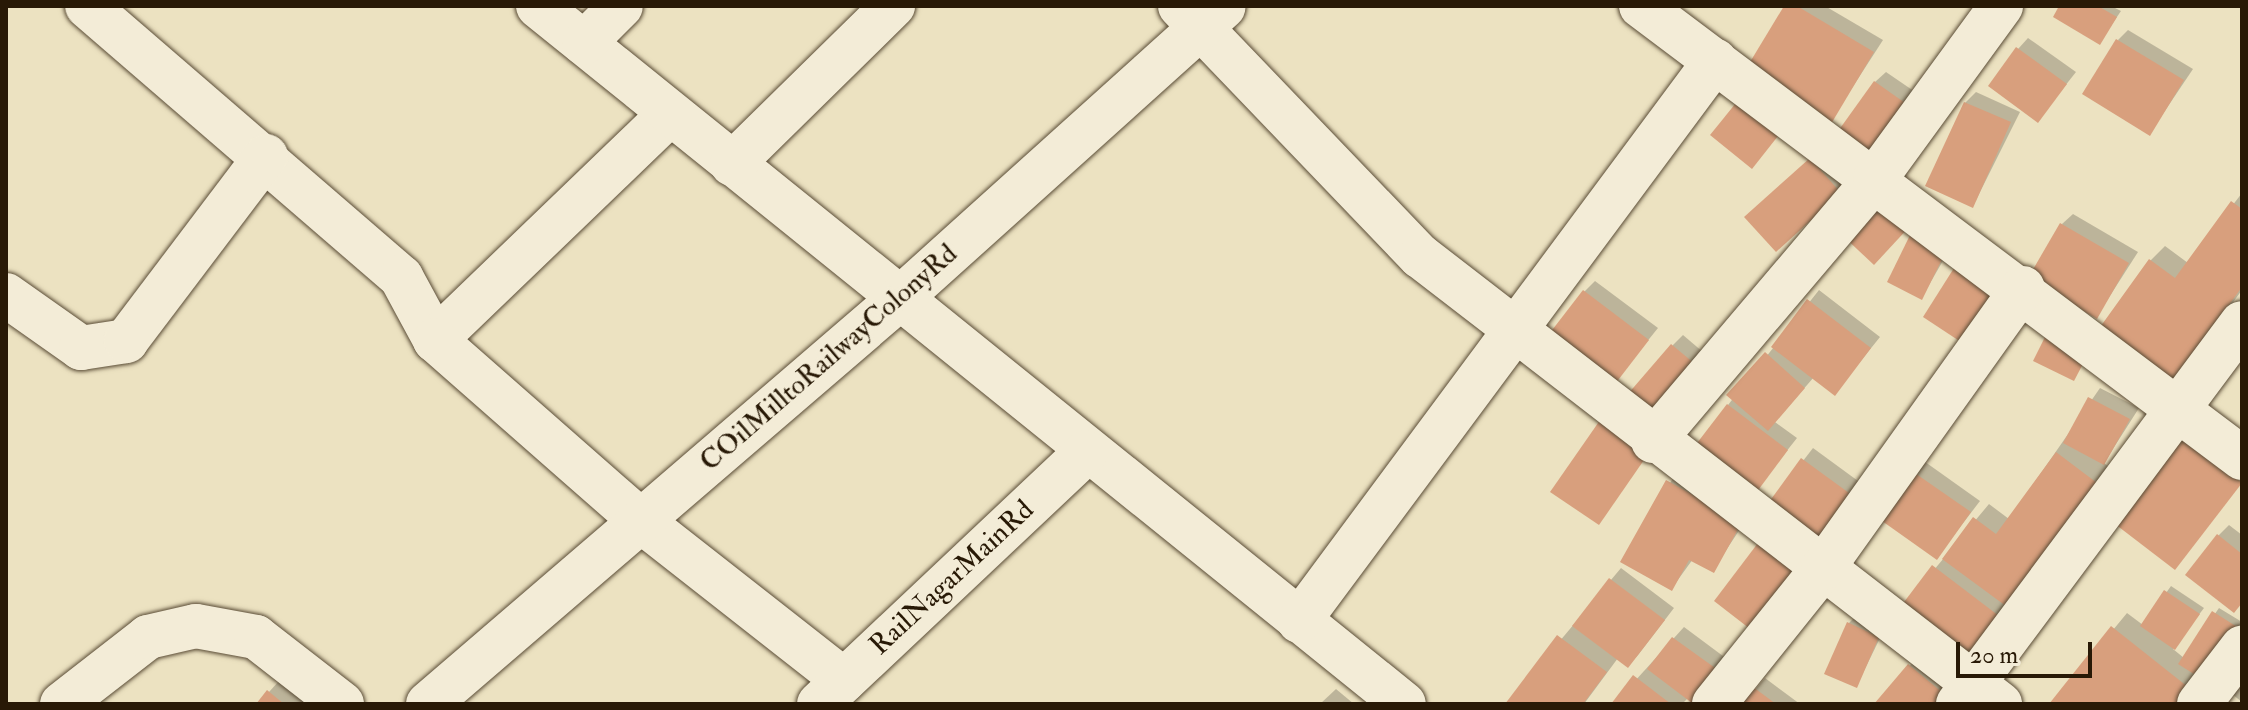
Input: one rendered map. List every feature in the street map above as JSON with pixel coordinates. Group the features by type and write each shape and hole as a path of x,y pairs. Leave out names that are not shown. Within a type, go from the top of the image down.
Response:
{"street":[{"path":"87,6 266,156 401,277 435,340 832,692"},
{"path":"538,6 1086,452 1404,704"},
{"path":"584,43 621,6"},
{"path":"732,164 893,6"},
{"path":"1641,6 2023,288 2242,458"},
{"path":"1653,441 1875,179 2001,6"},
{"path":"1202,12 1420,256 1653,441 1823,568 1977,698 2242,323"},
{"name":"COilMilltoRailwayColonyRd","path":"428,704 898,300 1202,12"},
{"path":"1299,621 1715,61"},
{"path":"435,340 670,114"},
{"path":"6,295 81,348 126,341 266,156"},
{"path":"1714,704 1823,568 2023,288"},
{"name":"RailNagarMainRd","path":"832,692 1086,452"},
{"path":"62,704 148,637 196,626 256,637 342,704"},
{"path":"2199,704 2242,648"}],"building":[{"path":"1784,6 1797,6 1874,52 1831,124 1744,72"},
{"path":"2059,6 2098,6 2117,17 2100,45 2053,17"},
{"path":"2116,39 2184,80 2150,136 2082,94"},
{"path":"2016,47 2067,84 2038,123 1988,86"},
{"path":"1874,81 1915,110 1877,163 1836,134"},
{"path":"1740,98 1782,131 1752,169 1710,135"},
{"path":"1964,102 2011,122 1973,208 1925,186"},
{"path":"1810,158 1841,193 1776,252 1744,217"},
{"path":"1878,195 1911,225 1874,265 1841,234"},
{"path":"2231,201 2242,209 2242,287 2172,384 2098,330 2149,259 2175,278"},
{"path":"2060,223 2129,263 2097,319 2028,278"},
{"path":"1914,227 1950,243 1922,300 1887,282"},
{"path":"1954,268 2002,299 1970,348 1923,317"},
{"path":"1583,290 1649,340 1612,388 1546,338"},
{"path":"1807,299 1871,348 1835,396 1771,347"},
{"path":"2045,337 2086,358 2074,381 2033,361"},
{"path":"1671,344 1701,369 1651,428 1621,402"},
{"path":"1765,352 1805,388 1768,431 1726,395"},
{"path":"2088,397 2130,419 2104,465 2063,443"},
{"path":"1727,404 1788,450 1756,493 1694,447"},
{"path":"1605,413 1653,447 1599,525 1550,492"},
{"path":"2186,435 2242,483 2175,570 2115,524"},
{"path":"2056,452 2105,489 2014,612 1942,559 1973,517 1996,534"},
{"path":"1801,458 1860,501 1827,544 1769,502"},
{"path":"1909,469 1971,512 1937,560 1875,516"},
{"path":"1666,480 1742,522 1714,573 1689,560 1672,591 1620,562"},
{"path":"2217,534 2242,554 2242,603 2234,613 2185,575"},
{"path":"1761,539 1801,569 1754,632 1714,601"},
{"path":"1932,565 2003,619 1966,667 1895,614"},
{"path":"1609,578 1665,620 1628,668 1572,626"},
{"path":"2164,590 2200,614 2175,650 2140,626"},
{"path":"2212,611 2242,630 2208,683 2178,664"},
{"path":"1847,622 1879,637 1857,688 1824,674"},
{"path":"2111,626 2193,691 2183,704 2049,704"},
{"path":"1557,635 1607,672 1583,704 1505,704"},
{"path":"1672,637 1718,670 1692,703 1647,669"},
{"path":"1908,664 1949,698 1944,704 1874,704"},
{"path":"1633,675 1671,704 1611,704"},
{"path":"1753,687 1776,704 1740,704"},
{"path":"267,690 284,704 256,704"}]}
